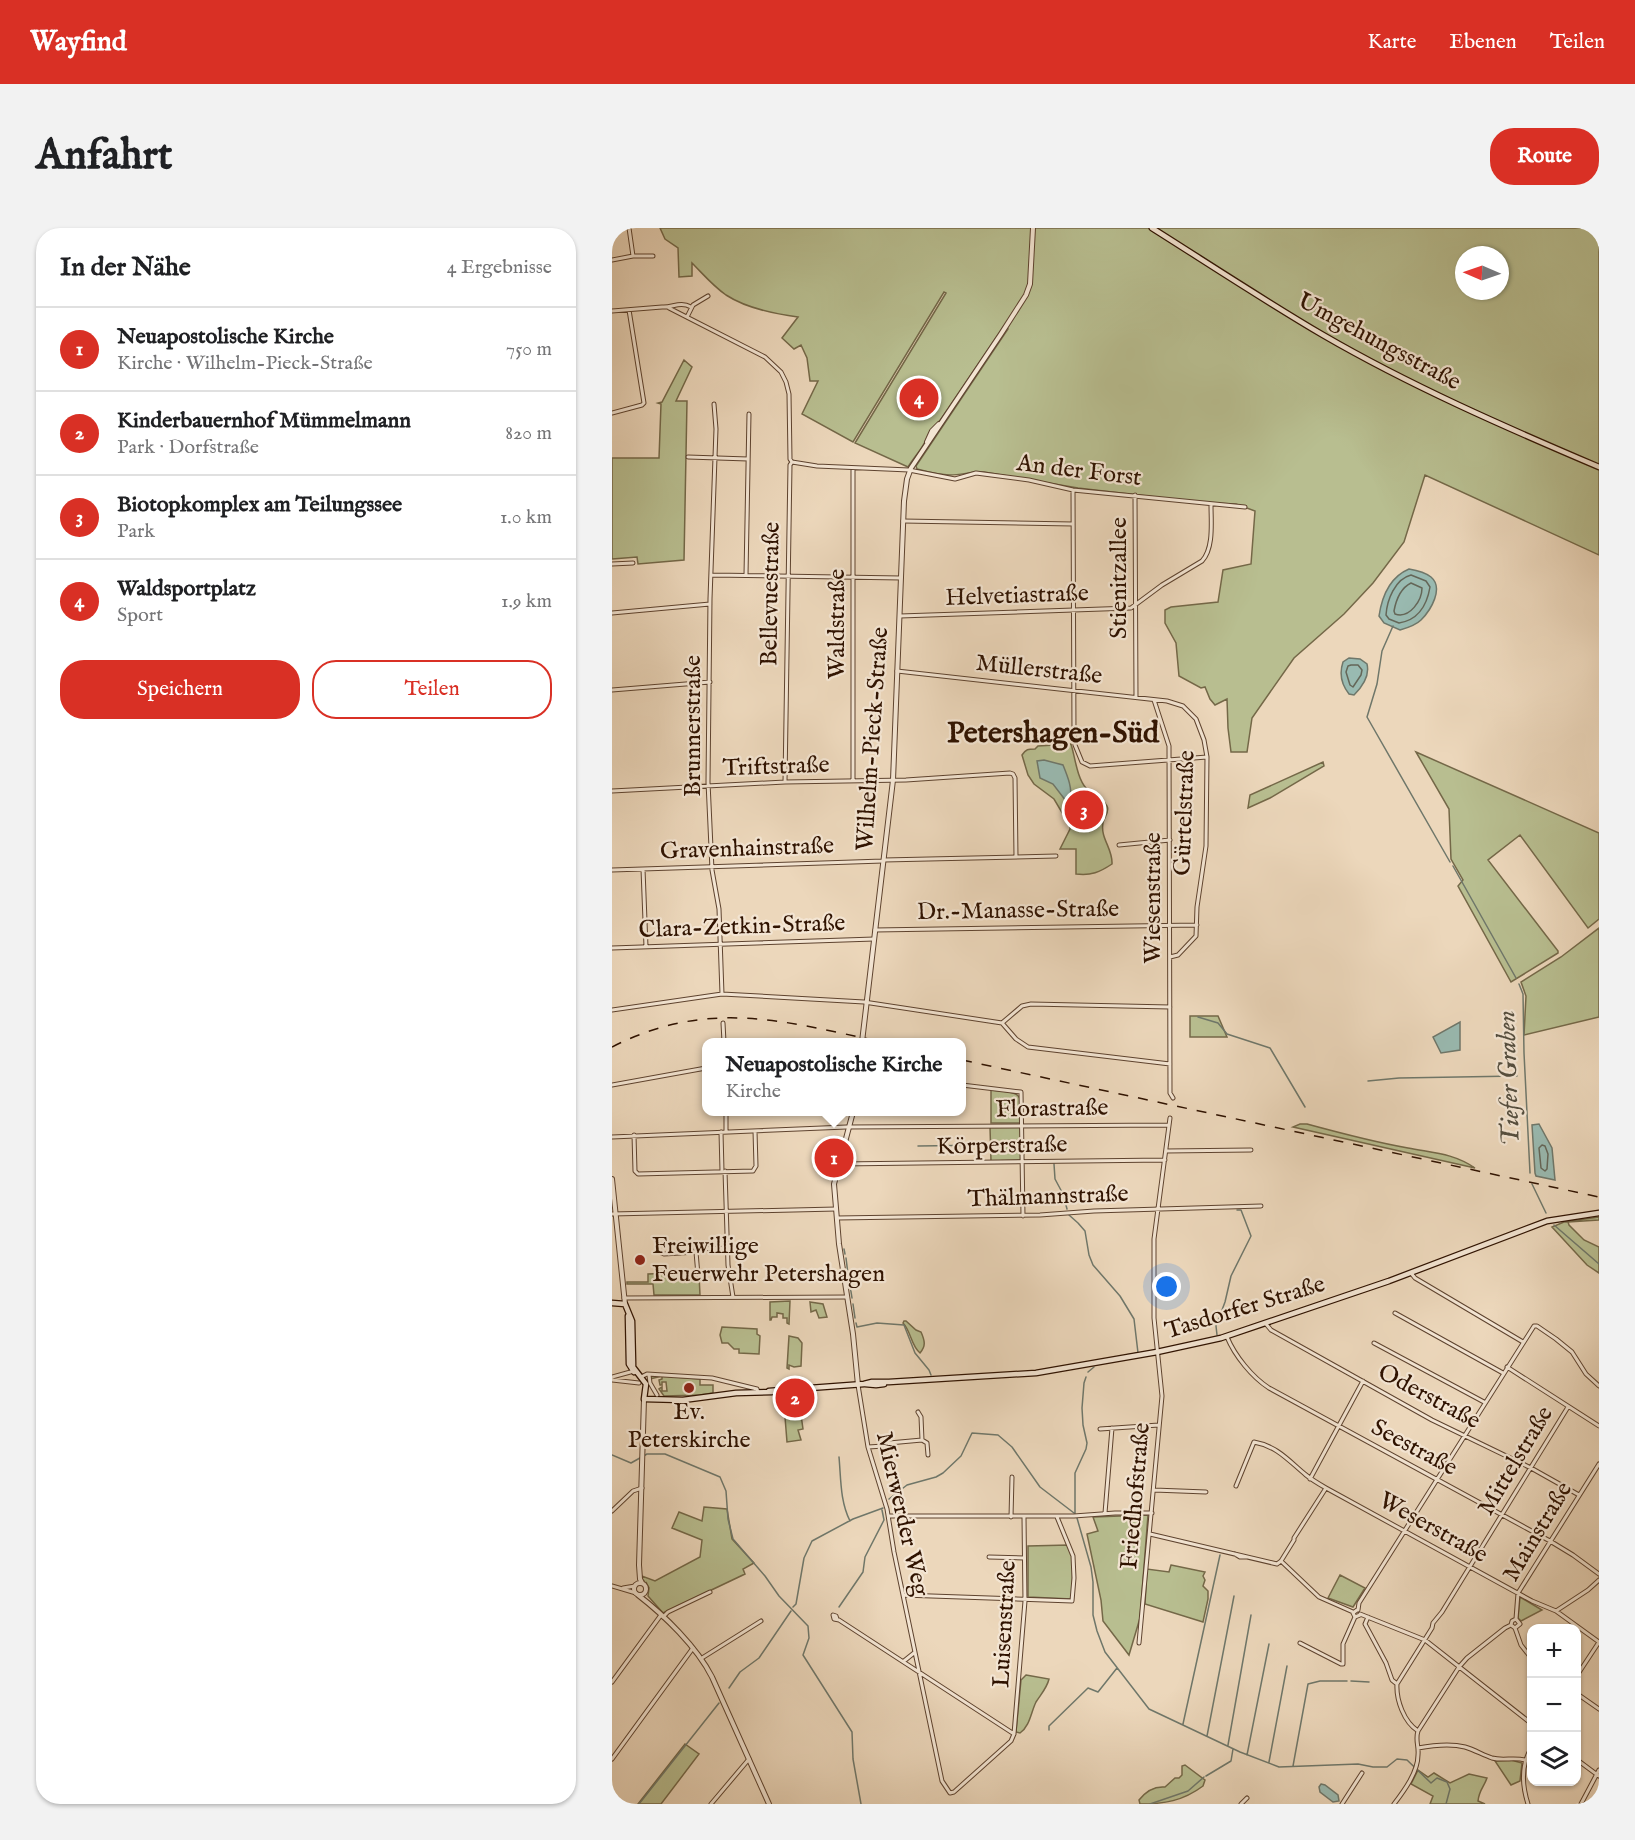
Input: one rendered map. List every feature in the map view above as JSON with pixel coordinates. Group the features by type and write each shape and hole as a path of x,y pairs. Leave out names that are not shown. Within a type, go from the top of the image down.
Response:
{"main road":[{"name":"Umgehungsstraße","path":"1152,228 1282,311 1368,360 1460,406 1599,467"},
{"name":"Tasdorfer Straße","path":"644,1399 691,1399 736,1393 1036,1373 1157,1352 1227,1337 1266,1324 1411,1273 1547,1221 1599,1213"},
{"path":"612,1303 625,1301 632,1321 634,1371 646,1384 644,1399"}],"street":[{"path":"629,228 633,256"},
{"name":"Wilhelm-Pieck-Straße","path":"862,1038 893,780 904,494 909,470 1026,295 1030,284 1033,228"},
{"path":"612,260 633,256 653,256"},
{"path":"687,318 691,307 708,296"},
{"path":"612,311 669,308 680,304 691,307"},
{"name":"Bellevuestraße","path":"669,308 771,362 786,382 790,407 790,459 792,462 790,465 785,782"},
{"path":"612,413 644,403 629,310"},
{"name":"Brunnerstraße","path":"714,404 716,429 712,495 708,785 712,867 719,909 722,994"},
{"path":"746,575 749,414"},
{"path":"688,457 748,459"},
{"name":"An der Forst","path":"792,462 816,466 909,470 955,479 976,473 1029,480 1073,490 1245,507"},
{"name":"Waldstraße","path":"853,468 853,781"},
{"path":"1073,490 1073,691 1074,741 1077,753 1086,765 1207,757"},
{"name":"Stienitzallee","path":"1135,495 1136,697"},
{"path":"1135,605 1162,585 1202,561 1207,555 1210,505"},
{"path":"903,521 1073,524"},
{"path":"612,564 633,563"},
{"path":"712,575 901,578"},
{"path":"612,613 710,604"},
{"name":"Helvetiastraße","path":"900,616 1131,608 1135,605"},
{"name":"Müllerstraße","path":"897,671 1176,702"},
{"path":"612,690 710,682"},
{"name":"Wiesenstraße","path":"1154,700 1168,740 1169,760 1170,1093 1173,1098"},
{"name":"Gürtelstraße","path":"1170,957 1178,955 1196,936 1197,907 1206,846 1207,757 1204,740 1196,719 1176,702"},
{"name":"Triftstraße","path":"612,791 708,785 893,780 1010,772 1014,778 1016,857"},
{"path":"1119,845 1170,840"},
{"name":"Gravenhainstraße","path":"612,870 1056,856"},
{"path":"643,869 646,947"},
{"name":"Dr.-Manasse-Straße","path":"875,930 1197,925"},
{"name":"Clara-Zetkin-Straße","path":"612,948 874,939"},
{"path":"612,1010 722,994 867,1002 1002,1023 1016,1039 1028,1047 1170,1064"},
{"path":"1002,1023 1026,1004 1170,1007"},
{"path":"723,1023 724,1038"},
{"path":"612,1085 702,1069"},
{"path":"966,1085 1022,1092 1023,1216"},
{"path":"726,1116 726,1132"},
{"path":"853,1116 835,1182 837,1218 858,1384"},
{"name":"Friedhofstraße","path":"1139,1643 1162,1396 1155,1318 1154,1256 1170,1118"},
{"name":"Florastraße","path":"612,1137 851,1127 1169,1125"},
{"path":"633,1136 635,1171 638,1174 753,1171 756,1168 755,1131"},
{"path":"721,1132 727,1248 733,1297"},
{"path":"1166,1151 1251,1150"},
{"name":"Körperstraße","path":"840,1164 1165,1160"},
{"path":"612,1179 625,1301 733,1297 847,1297"},
{"name":"Thälmannstraße","path":"837,1218 1023,1216 1159,1208 1261,1206"},
{"path":"614,1214 836,1209"},
{"path":"659,1252 663,1254 696,1252 696,1249 727,1248"},
{"path":"696,1252 698,1275"},
{"path":"1411,1273 1415,1278 1523,1342"},
{"path":"1395,1313 1503,1373"},
{"name":"Oderstraße","path":"1266,1324 1271,1330 1364,1381 1579,1495"},
{"path":"1300,1643 1343,1664 1343,1644 1359,1603 1534,1326 1565,1346 1577,1359 1586,1374 1599,1386"},
{"name":"Seestraße","path":"1227,1337 1249,1370 1263,1384 1550,1541 1599,1574"},
{"path":"1374,1343 1484,1402"},
{"path":"1506,1367 1599,1426"},
{"path":"612,1379 634,1371"},
{"path":"612,1379 640,1379 649,1374 712,1378 757,1389 758,1392"},
{"path":"649,1374 650,1383 657,1395"},
{"path":"1311,1479 1364,1381"},
{"path":"736,1393 737,1383"},
{"name":"Mierwerder Weg","path":"858,1384 868,1447 889,1516 942,1781 950,1793 954,1792 1011,1740 1014,1734"},
{"path":"644,1399 639,1565 640,1579 646,1587 645,1596 650,1605"},
{"name":"Mittelstraße","path":"1397,1684 1568,1407"},
{"path":"918,1412 921,1417 922,1440"},
{"path":"1100,1429 1160,1425"},
{"path":"1105,1514 1112,1428"},
{"path":"868,1447 922,1440 927,1443 928,1455"},
{"name":"Weserstraße","path":"1236,1486 1254,1442 1277,1450 1311,1479 1326,1488 1544,1607 1556,1611 1599,1642"},
{"name":"Mainstraße","path":"1515,1628 1520,1624 1516,1620 1518,1593 1599,1464"},
{"path":"1011,1517 1012,1477"},
{"path":"612,1511 633,1491 642,1488"},
{"path":"1150,1534 1277,1564 1281,1562 1326,1488"},
{"path":"1154,1490 1206,1492"},
{"path":"889,1516 1057,1517 1152,1513"},
{"name":"Luisenstraße","path":"1014,1734 1025,1601 1024,1517"},
{"path":"903,1595 1072,1601 1073,1556 1057,1517"},
{"path":"989,1557 1024,1558"},
{"path":"1281,1562 1319,1597 1425,1640 1527,1720"},
{"path":"637,1594 635,1585 639,1565"},
{"path":"1556,1611 1599,1580"},
{"path":"614,1586 628,1588 642,1583"},
{"path":"614,1586 637,1594 662,1616 702,1658 769,1804"},
{"path":"637,1594 645,1592"},
{"path":"612,1682 662,1616 710,1592"},
{"path":"1368,1617 1365,1624 1392,1680 1397,1684 1397,1693 1409,1724 1418,1731"},
{"path":"837,1619 1014,1734"},
{"path":"1394,1804 1415,1767 1418,1756 1416,1739 1418,1731 1459,1667 1467,1658 1516,1620"},
{"path":"702,1658 761,1621"},
{"path":"1511,1625 1515,1628 1521,1645 1527,1653"},
{"path":"1581,1669 1599,1642"},
{"path":"612,1759 693,1648"},
{"path":"904,1661 915,1651"},
{"path":"1581,1696 1599,1709"},
{"path":"1418,1748 1444,1744 1456,1745 1494,1758 1526,1760 1523,1782 1528,1804"},
{"path":"711,1804 748,1759"},
{"path":"1581,1763 1598,1775"},
{"path":"1581,1804 1599,1770"},
{"path":"1342,1804 1362,1773"},
{"path":"1241,1804 1247,1797"}],"green space":[{"path":"660,228 1599,228 1599,555 1425,475 1404,542 1373,583 1344,614 1294,658 1252,718 1247,752 1231,752 1227,699 1215,705 1205,687 1201,688 1179,676 1176,643 1165,623 1165,610 1171,607 1218,602 1223,570 1251,564 1255,511 1236,504 1207,503 1078,488 984,472 946,475 917,469 916,466 1008,329 1004,326 908,467 855,443 946,293 944,292 853,442 802,414 818,381 810,381 807,358 801,345 794,349 782,338 798,317 761,310 734,300 717,288 692,263 692,276 679,277 678,248 665,239"},
{"path":"684,360 692,367 676,401 687,401 684,560 638,564 637,557 612,559 612,458 659,458 661,404 658,403 662,402"},
{"path":"1071,744 1083,784 1108,808 1103,828 1112,864 1091,874 1076,874 1076,849 1060,849 1070,826 1054,799 1034,784 1028,775 1022,755 1026,750 1035,749 1038,746"},
{"path":"1416,752 1599,833 1599,919 1588,928 1520,835 1488,860 1558,951 1511,982 1458,886 1463,880 1451,859 1449,809"},
{"path":"1323,762 1324,766 1270,798 1248,808 1250,795"},
{"path":"1599,928 1599,1017 1524,1035 1526,996 1521,982 1561,957"},
{"path":"1190,1016 1218,1016 1227,1037 1190,1037"},
{"path":"991,1090 1009,1092 1018,1096 1022,1105 1022,1123 991,1123"},
{"path":"1300,1124 1443,1154 1459,1159 1475,1168 1293,1127"},
{"path":"990,1127 1021,1127 1022,1160 991,1161"},
{"path":"1599,1217 1599,1220 1568,1222 1584,1240 1599,1247 1599,1273 1587,1265 1552,1227 1564,1222"},
{"path":"696,1272 696,1275 699,1275 700,1295 654,1295 653,1284 627,1284 627,1282 648,1282 648,1274"},
{"path":"790,1301 789,1324 787,1318 783,1318 783,1314 777,1313 777,1317 772,1317 770,1320 770,1302"},
{"path":"810,1302 823,1304 827,1317 819,1318 816,1310 811,1312"},
{"path":"904,1321 921,1332 924,1343 920,1353 903,1323"},
{"path":"722,1327 757,1329 757,1334 760,1336 759,1354 739,1353 739,1349 734,1349 728,1343 722,1343 720,1335"},
{"path":"789,1336 798,1338 802,1343 801,1366 789,1365 789,1369 787,1368"},
{"path":"651,1375 700,1379 700,1385 713,1385 713,1393 664,1396 659,1389 662,1387 662,1391 667,1391 666,1382 660,1385 659,1380 662,1376 650,1379"},
{"path":"798,1401 799,1405 801,1401 808,1402 809,1410 801,1412 799,1409 790,1410 793,1402"},
{"path":"801,1415 803,1429 798,1430 801,1440 787,1442 785,1417"},
{"path":"704,1507 727,1509 732,1539 754,1563 743,1569 745,1574 663,1613 648,1596 649,1588 646,1582 648,1589 646,1595 646,1586 642,1576 655,1581 700,1557 702,1540 672,1528 679,1512 702,1521"},
{"path":"1148,1515 1140,1618 1129,1655 1103,1621 1101,1600 1087,1534 1098,1531 1093,1517"},
{"path":"1069,1545 1073,1561 1072,1599 1028,1597 1028,1546"},
{"path":"1171,1565 1205,1572 1203,1586 1208,1591 1208,1599 1203,1622 1145,1604 1147,1569 1169,1572"},
{"path":"1340,1575 1365,1588 1353,1607 1328,1598"},
{"path":"1520,1597 1542,1610 1521,1621 1518,1618"},
{"path":"1026,1675 1049,1679 1036,1702 1028,1723 1020,1733 1016,1732 1021,1680"},
{"path":"685,1744 699,1754 661,1804 638,1804"},
{"path":"1511,1760 1522,1763 1520,1781 1511,1785 1495,1761"},
{"path":"1185,1765 1205,1780 1203,1786 1173,1801 1140,1804 1139,1800 1147,1792 1157,1787 1165,1787 1175,1778 1179,1778 1182,1775 1182,1766"},
{"path":"1418,1770 1428,1777 1434,1773 1450,1783 1469,1774 1487,1778 1478,1801 1485,1804 1430,1804 1433,1796 1411,1784"}],"water":[{"path":"1409,569 1431,577 1435,582 1436,593 1429,611 1421,620 1400,630 1384,623 1379,616 1388,588 1402,572"},
{"path":"1349,658 1360,659 1367,664 1368,668 1365,681 1354,695 1349,694 1342,679 1343,662"},
{"path":"1044,760 1063,765 1070,786 1070,799 1066,801 1053,784 1040,778 1037,761"},
{"path":"1460,1022 1460,1050 1441,1053 1433,1037"},
{"path":"1539,1124 1552,1148 1555,1180 1536,1176 1535,1173 1532,1125"},
{"path":"1321,1784 1338,1795 1339,1801 1333,1802 1320,1792"}],"waterway":[{"name":"Tiefer Graben","path":"1393,626 1382,651 1377,684 1367,717 1450,862"},
{"name":"Tiefer Graben","path":"1453,866 1516,978"},
{"name":"Tiefer Graben","path":"1519,984 1523,994 1530,1173"},
{"path":"1198,1017 1218,1023 1227,1034 1270,1048 1305,1107"},
{"path":"1368,1081 1399,1078 1517,1076"},
{"path":"993,1145 1021,1144"},
{"path":"918,1146 990,1145"},
{"path":"1054,1164 1055,1179 1063,1194 1067,1209"},
{"name":"Tiefer Graben","path":"1532,1184 1546,1213"},
{"path":"1217,1335 1216,1326 1231,1276 1251,1236 1241,1210 1237,1210"},
{"path":"1069,1215 1085,1231 1093,1265 1120,1296 1134,1319 1138,1353 1125,1355"},
{"name":"Tiefer Graben","path":"1554,1225 1599,1264"},
{"path":"844,1249 845,1254"},
{"path":"846,1258 848,1274"},
{"path":"849,1279 852,1298"},
{"path":"853,1304 855,1318"},
{"path":"856,1323 857,1327 877,1323 904,1325 915,1353 931,1375"},
{"path":"1088,1372 1094,1367"},
{"path":"1075,1514 1075,1473 1087,1443 1082,1408 1086,1377"},
{"path":"889,1499 907,1485 943,1473 961,1456 972,1433 998,1435 1012,1447 1040,1487 1074,1513"},
{"path":"612,1455 631,1463 647,1454 665,1454 720,1477 726,1491 728,1519 733,1539 779,1596 808,1626 809,1638 803,1655 852,1732 853,1759 861,1804"},
{"path":"839,1457 843,1498 850,1521"},
{"path":"793,1607 796,1604 804,1558 812,1541 853,1519 883,1508"},
{"path":"839,1607 863,1572 865,1557 884,1520 882,1510"},
{"path":"1077,1518 1091,1567 1093,1615 1097,1631 1105,1652 1149,1709 1240,1752 1279,1767 1358,1764 1387,1767 1397,1759 1407,1760 1431,1783 1437,1778 1447,1782 1450,1789 1446,1804"},
{"path":"1183,1724 1220,1555"},
{"path":"1207,1736 1234,1596"},
{"path":"729,1688 740,1672 759,1658 791,1611"},
{"path":"1228,1745 1251,1615"},
{"path":"1247,1755 1269,1644"},
{"path":"1269,1762 1287,1666"},
{"path":"1049,1730 1049,1726 1088,1688 1098,1692 1117,1668"},
{"path":"1293,1766 1308,1684 1320,1681 1347,1681"},
{"path":"1351,1681 1369,1682"},
{"path":"639,1804 719,1703"},
{"path":"1206,1776 1231,1761 1233,1749"},
{"path":"1150,1804 1188,1791 1204,1777"}],"railway":[{"path":"612,1047 647,1032 681,1023 714,1018 779,1021 863,1038"},
{"path":"966,1061 1599,1197"}],"place":[{"name":"Waldsportplatz","path":"919,398"},
{"name":"Biotopkomplex am Teilungssee","path":"1084,810"},
{"name":"Neuapostolische Kirche","path":"834,1158"},
{"name":"Freiwillige Feuerwehr Petershagen","path":"640,1260"},
{"name":"Ev. Peterskirche","path":"689,1388"},
{"name":"Kinderbauernhof Mümmelmann","path":"795,1398"}],"district":[{"name":"Petershagen-Süd","path":"1053,734"}]}
